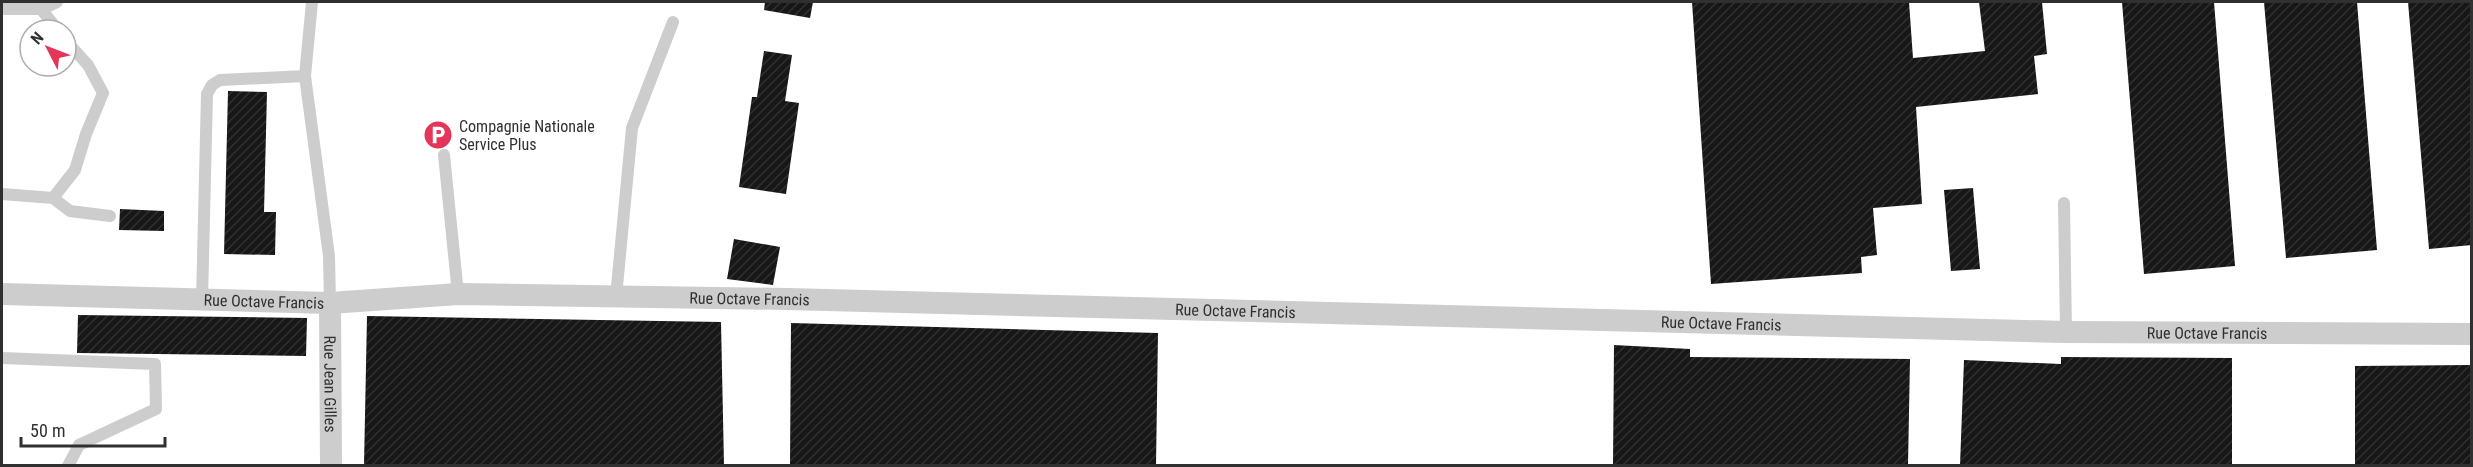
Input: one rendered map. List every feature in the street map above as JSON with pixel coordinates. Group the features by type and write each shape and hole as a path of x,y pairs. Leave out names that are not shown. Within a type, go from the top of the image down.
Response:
{"street":[{"name":"Rue Octave Francis","path":"2,294 330,303 458,294 2066,332 2472,334"},
{"name":"Rue Jean Gilles","path":"330,303 331,465"}],"lane":[{"path":"2,9 57,2"},
{"path":"312,2 305,76 329,256 330,303"},
{"path":"38,5 48,18"},
{"path":"616,297 632,128 673,22"},
{"path":"53,198 75,170 86,134 103,93 88,65 78,54"},
{"path":"202,300 207,94 212,85 220,80 305,76"},
{"path":"444,155 458,294"},
{"path":"2,194 53,198 70,211 87,215 110,216"},
{"path":"2064,203 2066,332"},
{"path":"2,358 154,364 156,409 79,446 68,465"}],"building":[{"path":"765,2 813,2 810,18 764,10"},
{"path":"1692,2 1909,2 1913,58 1985,51 1979,2 2042,2 2047,54 2034,56 2038,94 1916,107 1922,204 1873,208 1877,255 1861,257 1862,273 1711,284"},
{"path":"2122,2 2214,2 2235,266 2144,274"},
{"path":"2264,2 2357,2 2377,250 2286,258"},
{"path":"2408,2 2472,2 2472,245 2429,249"},
{"path":"764,51 792,55 785,101 799,103 786,194 739,187 752,97 757,97"},
{"path":"228,91 267,92 264,212 276,212 275,255 224,254"},
{"path":"1973,188 1980,269 1951,271 1944,190"},
{"path":"120,209 164,211 164,231 119,230"},
{"path":"734,239 780,247 773,285 727,279"},
{"path":"78,315 307,318 306,356 77,353"},
{"path":"367,316 721,322 724,465 364,465"},
{"path":"791,323 1158,333 1156,465 790,465"},
{"path":"1614,345 1690,349 1690,357 1910,359 1908,465 1613,465"},
{"path":"2061,357 2232,358 2232,465 1960,465 1964,360 2061,364"},
{"path":"2472,365 2472,465 2355,465 2355,366"}],"place":[{"name":"Compagnie Nationale Service Plus","path":"438,135"}]}
